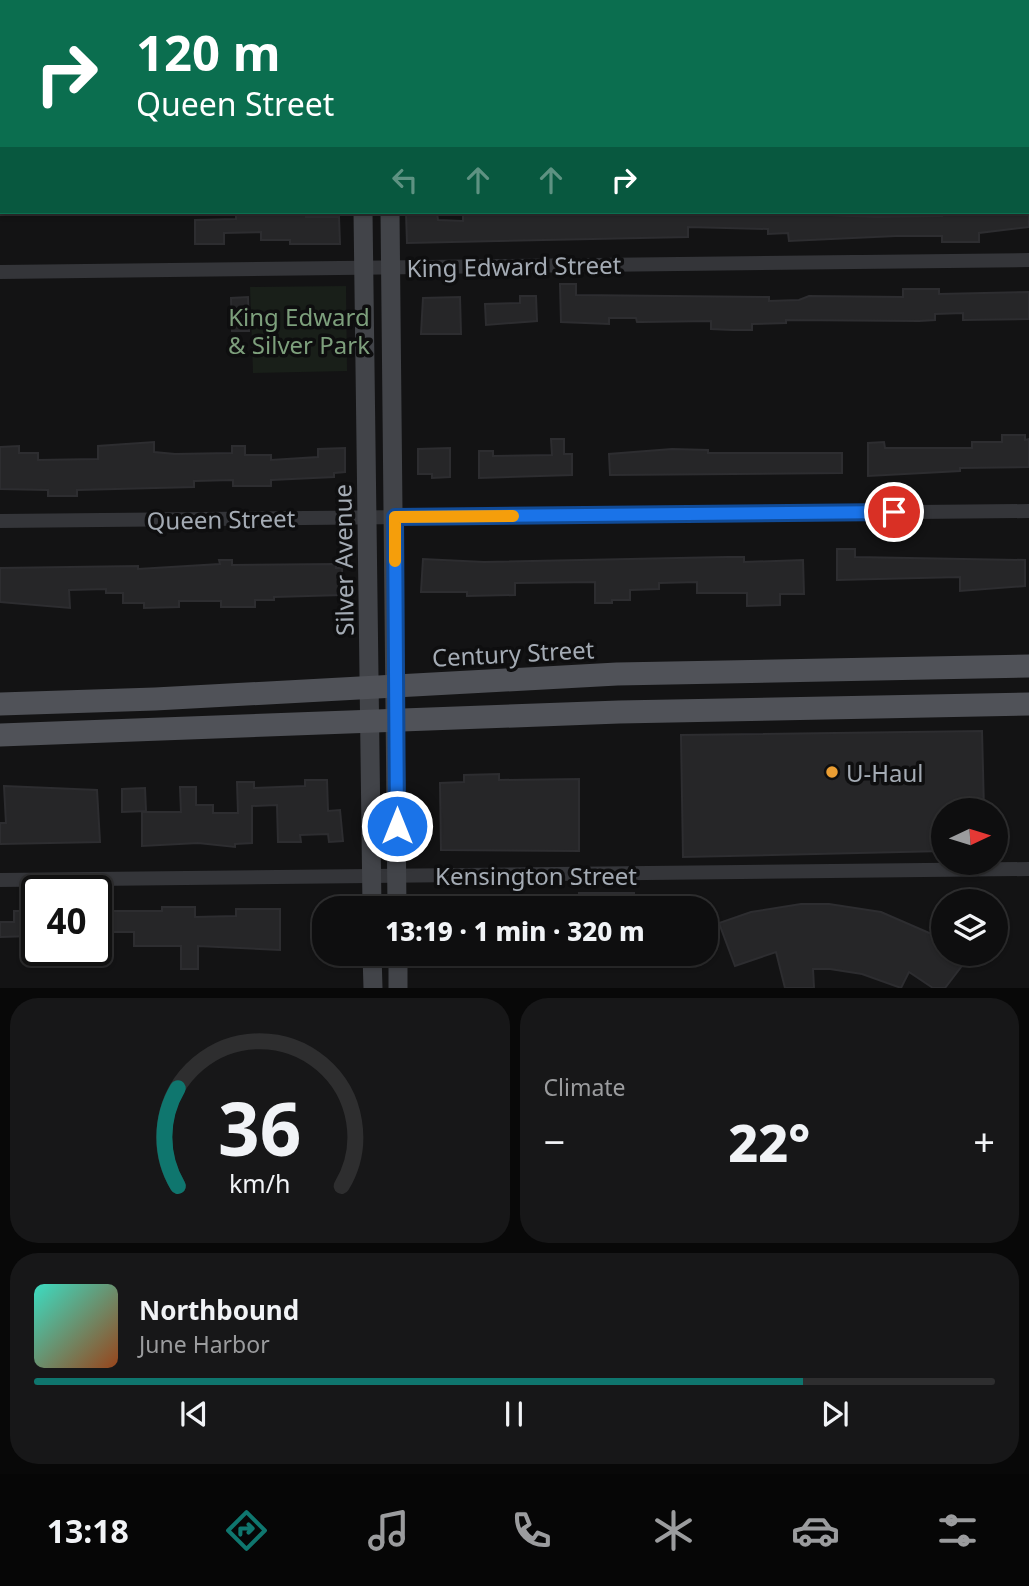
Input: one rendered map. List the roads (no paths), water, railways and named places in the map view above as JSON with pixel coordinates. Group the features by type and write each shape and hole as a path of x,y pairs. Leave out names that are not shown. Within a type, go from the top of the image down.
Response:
{"main road":[{"name":"Century Street","path":"0,704 155,699 369,686 708,671 1029,666"},
{"path":"0,735 619,712 1029,704"}],"street":[{"name":"Silver Avenue","path":"363,214 372,896"},
{"path":"390,214 398,722 397,896"},
{"name":"King Edward Street","path":"0,272 1029,260"},
{"name":"Queen Street","path":"0,521 1029,511"},
{"name":"Kensington Street","path":"0,880 1029,869"},
{"path":"372,966 373,988"},
{"path":"398,966 398,988"}],"place":[{"name":"U-Haul","path":"832,772"}],"park label":[{"name":"King Edward & Silver Park","path":"299,330"}]}
